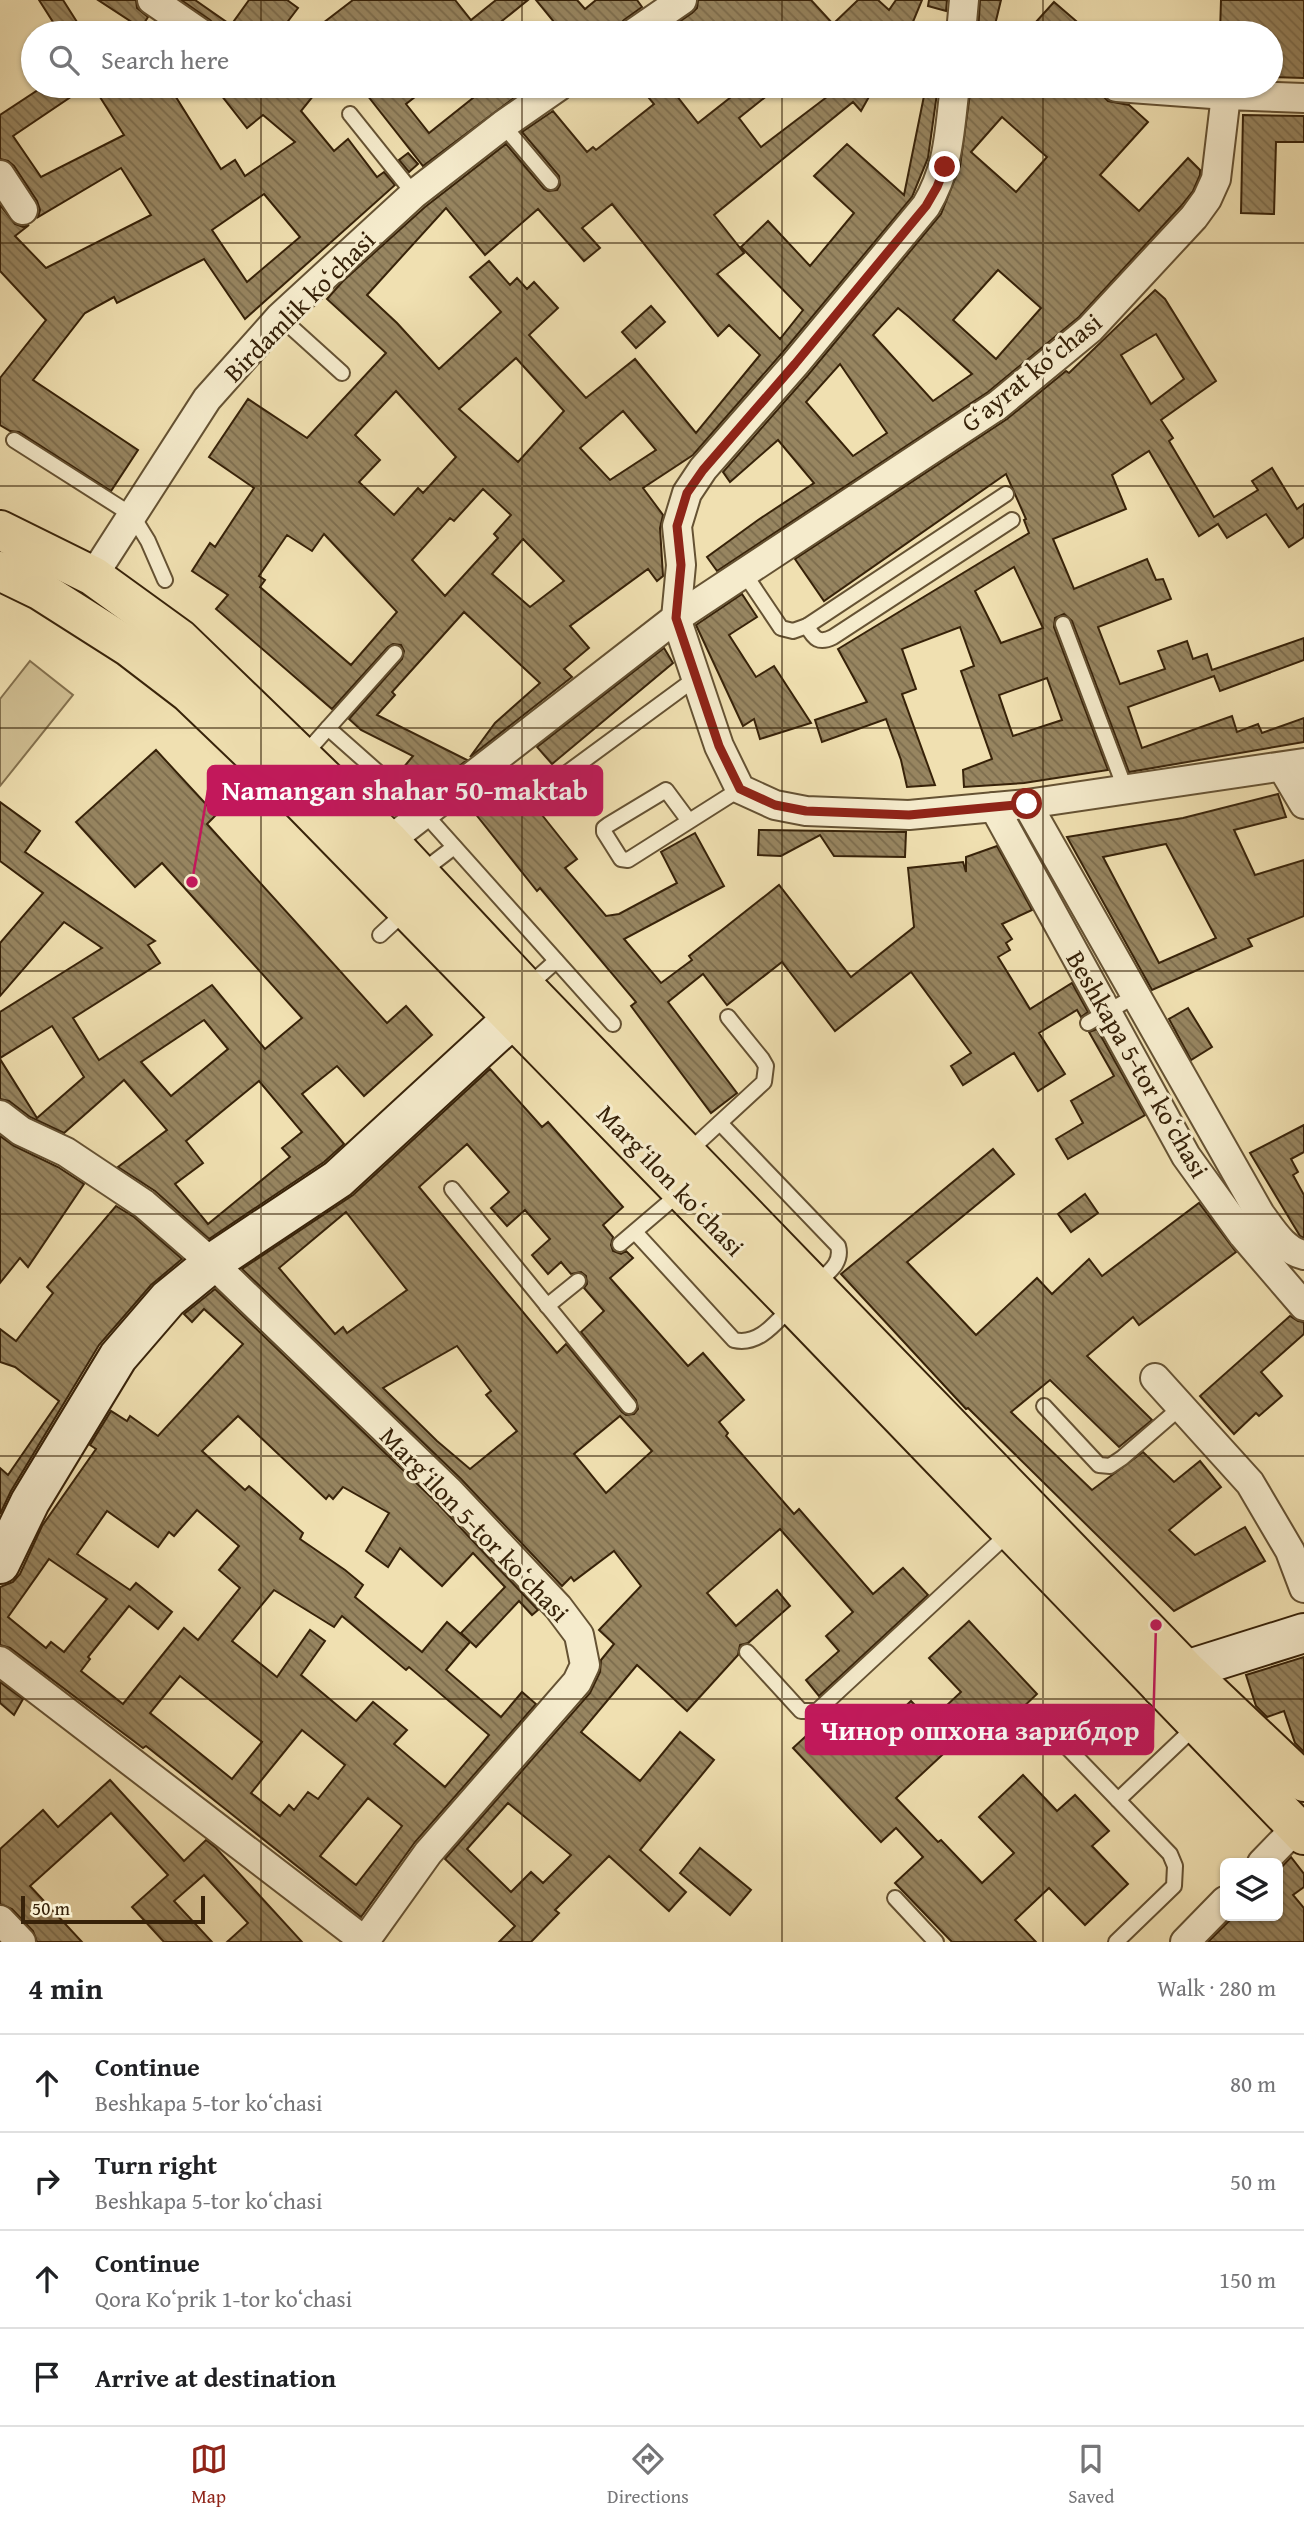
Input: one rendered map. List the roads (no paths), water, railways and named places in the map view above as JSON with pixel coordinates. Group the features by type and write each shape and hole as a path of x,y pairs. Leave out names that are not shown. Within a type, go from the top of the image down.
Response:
{"main road":[{"name":"Margʻilon koʻchasi","path":"0,530 93,576 180,639 388,841 419,874 520,1003 682,1191 804,1295 1174,1679 1198,1724 1300,1831"},
{"name":"Margʻilon koʻchasi","path":"0,571 41,591 118,640 189,693 393,922 520,1003 687,1153 804,1295 1011,1531 1174,1679 1304,1782"}],"street":[{"path":"152,0 183,21"},
{"path":"651,21 682,0"},
{"path":"962,21 964,0"},
{"path":"1283,96 1304,97"},
{"name":"Birdamlik koʻchasi","path":"93,576 207,399 280,317 414,194 542,98"},
{"path":"954,98 945,167 926,206 703,470 687,493 677,526 681,565 676,618 719,746 740,789 775,805 806,811 909,815 1027,804 1293,765 1304,804"},
{"name":"Gʻayrat koʻchasi","path":"388,841 676,618 998,405 1090,329 1194,218 1207,199 1216,179 1226,98"},
{"path":"0,175 23,210"},
{"path":"1027,804 1260,1214 1279,1241 1304,1255"},
{"name":"Beshkapa 5-tor koʻchasi","path":"994,807 1098,1018 1186,1156 1243,1235 1303,1303"},
{"path":"0,1564 30,1502 118,1357 169,1299 212,1263 338,1179 520,1003"},
{"name":"Margʻilon 5-tor koʻchasi","path":"0,1115 21,1131 66,1152 144,1204 212,1263 449,1491 558,1607 579,1635 585,1665 577,1682 428,1853 365,1942"},
{"path":"1155,1378 1250,1483 1290,1551 1304,1588"},
{"path":"1174,1679 1304,1633"},
{"path":"0,1661 365,1942"},
{"path":"1268,1858 1300,1831"},
{"path":"1188,1941 1220,1906"},
{"path":"0,1920 21,1942"}],"lane":[{"path":"350,114 414,194"},
{"path":"503,125 551,182"},
{"path":"280,317 342,373"},
{"path":"14,440 132,515 148,541 165,580"},
{"path":"744,573 781,628 793,631 807,626 1006,494"},
{"path":"807,626 813,638 818,641 833,637 1012,520"},
{"path":"1063,624 1126,791"},
{"path":"302,757 395,653"},
{"path":"561,778 696,678"},
{"path":"328,728 425,814 613,1024"},
{"path":"689,821 666,790 608,825 604,832 624,861 689,821 740,789"},
{"path":"419,874 454,847"},
{"path":"520,1003 556,961"},
{"path":"1098,1018 1135,996"},
{"path":"687,1153 764,1082 766,1066 757,1050 728,1017"},
{"path":"635,1232 734,1340 743,1342 757,1338 836,1265 840,1254 838,1246 720,1123"},
{"path":"452,1189 629,1406"},
{"path":"620,1244 682,1191"},
{"path":"547,1306 578,1281"},
{"path":"1044,1406 1098,1465 1110,1465 1122,1458 1181,1406"},
{"path":"747,1652 802,1712 817,1712 1011,1531"},
{"path":"1118,1800 1198,1724"},
{"path":"1063,1743 1170,1854 1175,1866 1174,1886 1116,1942"},
{"path":"895,1898 936,1942"}],"place":[{"name":"Namangan shahar 50-maktab","path":"192,882"},
{"name":"Чинор ошхона зарибдор","path":"1156,1625"}]}
